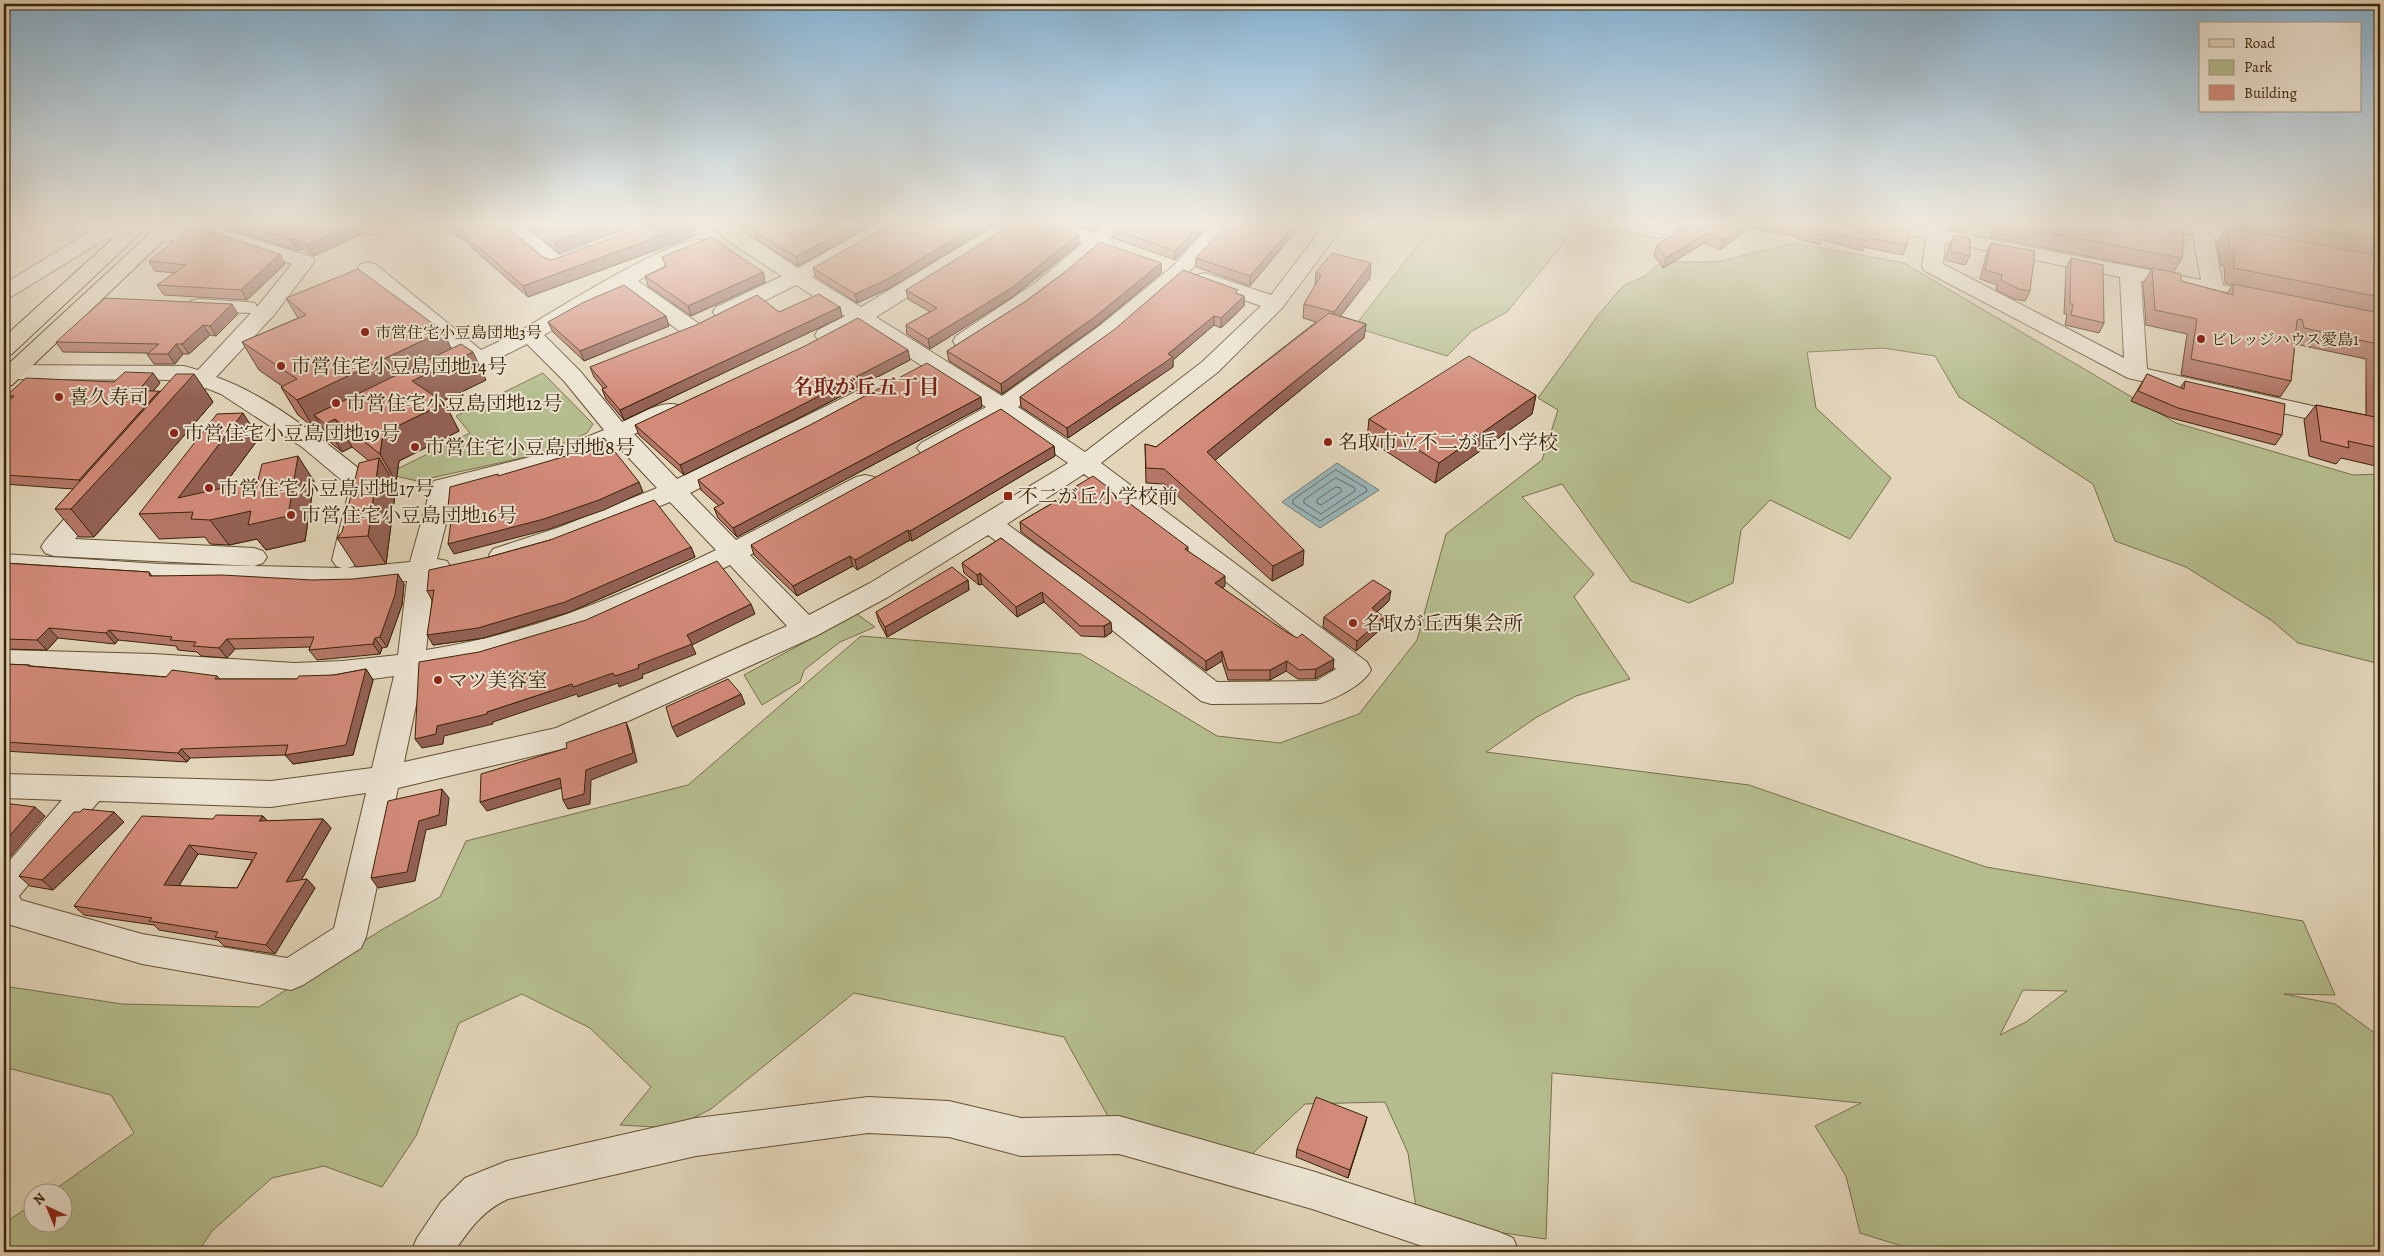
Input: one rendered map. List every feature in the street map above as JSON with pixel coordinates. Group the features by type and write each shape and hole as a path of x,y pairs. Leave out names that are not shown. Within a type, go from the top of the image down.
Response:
{"main road":[{"path":"4,349 85,283"},
{"path":"7,375 89,298 103,283"}],"street":[{"path":"4,293 21,283"},
{"path":"162,423 200,379 266,310 288,283"},
{"path":"386,283 479,360"},
{"path":"426,386 530,334 619,283"},
{"path":"627,283 681,332 785,283"},
{"path":"806,283 863,316 930,362 1003,407 1084,463 1205,552 1357,670 1321,692 1211,693 1081,591 989,523"},
{"path":"807,345 863,316 919,283"},
{"path":"484,559 570,533 674,491 930,362 992,323 1044,283"},
{"path":"910,459 1003,407 1106,332 1155,283"},
{"path":"1215,283 1275,304"},
{"path":"4,786 271,794 386,778 561,740 806,629 878,590 989,523 1084,463 1128,432 1210,367 1275,304 1291,283"},
{"path":"1964,283 2136,373 2380,428"},
{"path":"2131,283 2136,373"},
{"path":"2185,283 2287,304"},
{"path":"2212,283 2213,288"},
{"path":"89,298 116,300"},
{"path":"182,304 248,308"},
{"path":"530,334 581,372 619,433 806,629"},
{"path":"7,375 184,373 229,389 319,438 364,485 345,560"},
{"path":"4,902 10,911 142,949 292,974 349,937 411,663 423,564 443,487 558,458 619,433 692,399"},
{"path":"4,661 153,665 264,674 340,672 411,663 484,650 580,621 732,552 886,472"},
{"path":"112,481 54,547 457,564"},
{"path":"4,563 160,573 356,578 423,564"},
{"path":"4,890 90,790"},
{"path":"431,1252 455,1216 480,1192 507,1180 696,1137 868,1115 949,1119 1021,1138 1119,1135 1312,1190 1499,1252"}],"green space":[{"path":"1388,283 1531,283 1507,312 1472,331 1447,356 1354,327"},
{"path":"1630,283 1937,283 2176,423 2353,475 2380,474 2380,664 2298,643 2271,620 2186,567 2115,541 2093,484 1959,397 1935,356 1883,348 1807,352 1816,408 1891,478 1850,539 1770,500 1741,530 1733,583 1689,603 1631,581 1562,484 1522,497 1594,574 1574,597 1630,679 1576,696 1537,717 1486,752 1749,785 1986,867 2303,921 2335,995 2284,994 2335,1004 2380,1037 2380,1252 1921,1252 1860,1233 1846,1176 1815,1126 1861,1103 1552,1073 1546,1239 1418,1221 1408,1153 1385,1102 1305,1104 1252,1154 1110,1120 1064,1037 854,993 711,1109 673,1128 620,1125 651,1087 590,1028 522,994 459,1023 416,1136 382,1187 324,1166 272,1178 212,1231 198,1252 4,1252 4,1223 22,1211 22,1234 72,1234 72,1184 63,1184 134,1133 111,1095 4,1067 4,986 122,1004 259,1007 383,929 440,897 466,841 688,785 861,636 1081,654 1217,736 1280,743 1359,714 1417,640 1446,534 1542,460 1558,410 1538,398 1599,314 1623,286","holes":["2023,990 2067,991 2026,1022 2000,1035"]},
{"path":"543,373 593,424 587,433 540,454 417,481 387,474 470,433 456,416"},
{"path":"857,614 875,627 840,642 804,670 800,682 762,705 744,675"}],"water":[{"path":"1337,463 1379,490 1320,528 1282,502"}],"building":[{"path":"160,283 249,283 241,290 157,285"},
{"path":"324,283 377,283 443,331 297,400 281,387 297,379 242,342 306,315 286,298"},
{"path":"519,283 532,283 523,286"},
{"path":"654,283 740,283 688,306"},
{"path":"837,283 880,283 855,294"},
{"path":"918,283 1018,283 928,339 906,325 937,308 906,290"},
{"path":"1051,283 1137,283 1096,316 1001,384 947,351 1026,301"},
{"path":"1168,283 1218,283 1238,290 1235,293 1244,296 1221,318 1214,316 1168,354 1173,357 1067,428 1020,397 1115,329"},
{"path":"1317,283 1356,283 1334,312 1304,304"},
{"path":"2006,283 2031,283 2030,291 2019,289"},
{"path":"2070,283 2103,283 2104,323 2071,315 2073,304 2070,304"},
{"path":"2153,283 2187,283 2233,295 2233,284 2380,313 2380,401 2378,401 2378,344 2304,328 2302,319 2297,320 2291,381 2191,359 2197,319 2155,310"},
{"path":"2308,283 2380,283 2380,297"},
{"path":"624,285 666,316 580,351 548,322 582,303"},
{"path":"819,294 840,307 620,410 602,389 607,387 590,367 696,325 757,295 779,312"},
{"path":"105,298 232,304 210,326 203,325 182,344 176,344 168,354 147,354 159,344 56,342"},
{"path":"1329,313 1366,324 1207,452 1304,550 1273,566 1164,469 1146,468 1145,444 1156,447"},
{"path":"858,318 908,350 680,465 635,425 805,346"},
{"path":"461,344 473,352 412,381 445,403 383,433 380,454 335,419 325,424 314,415"},
{"path":"1469,356 1536,395 1439,463 1369,419"},
{"path":"927,363 981,397 733,528 714,508 724,503 698,480 810,425"},
{"path":"125,372 153,373 138,391 159,391 79,480 4,475 4,405 14,396 6,396 26,378 114,382"},
{"path":"176,374 194,374 71,509 55,509"},
{"path":"2147,374 2184,389 2185,381 2285,404 2282,435 2178,408 2138,391"},
{"path":"2316,405 2380,418 2380,448 2348,441 2349,448 2321,441"},
{"path":"1001,409 1054,446 910,531 908,530 855,560 850,556 793,586 751,545"},
{"path":"243,413 178,498 258,480 262,464 298,456 288,516 248,525 251,511 210,520 191,519 193,512 139,514 217,414"},
{"path":"604,438 639,482 599,500 544,519 448,544 453,506 448,507 450,487 498,474 498,476 566,456 565,454"},
{"path":"379,458 368,536 337,538 342,532 359,463"},
{"path":"1093,476 1188,547 1185,549 1225,576 1215,583 1285,631 1297,638 1302,634 1334,659 1316,669 1299,670 1287,661 1270,670 1228,670 1222,651 1206,661 1020,522 1065,496 1063,494"},
{"path":"654,500 691,547 565,602 478,628 427,635 434,590 427,591 429,570 489,557 550,540"},
{"path":"1001,538 1111,622 1104,626 1080,626 1042,592 1016,607 980,573 977,575 962,563"},
{"path":"717,561 751,604 687,635 692,644 638,665 639,668 615,676 613,673 573,687 572,684 487,712 487,714 437,726 436,734 415,739 419,662 479,652 586,620"},
{"path":"4,563 149,572 150,576 222,575 312,580 353,579 398,574 395,595 380,637 375,638 373,644 309,650 314,637 227,639 219,648 193,646 196,642 170,640 172,637 109,630 106,633 49,628 37,640 4,639"},
{"path":"952,567 968,580 885,627 876,612"},
{"name":"名取が丘西集会所","path":"1373,580 1391,591 1372,608 1384,617 1357,641 1324,617"},
{"path":"4,664 166,677 172,670 217,676 215,679 297,679 299,676 334,675 366,669 346,745 285,755 288,745 181,749 178,753 4,742"},
{"path":"728,679 741,694 672,727 666,707"},
{"path":"626,722 633,753 586,770 584,794 563,800 560,778 480,802 481,774 567,748 566,743"},
{"path":"442,789 439,815 419,821 407,872 371,878 388,801"},
{"path":"4,803 35,807 4,842"},
{"path":"83,809 114,812 42,880 19,876 74,812 80,812"},
{"path":"216,815 263,816 259,821 323,819 286,882 307,879 266,945 215,937 218,932 149,921 152,918 74,906 142,816 213,819","holes":["189,845 257,853 237,888 164,885"]},
{"path":"1316,1097 1367,1117 1350,1170 1297,1149"}],"place":[{"name":"市営住宅小豆島団地3号","path":"365,332"},
{"name":"ビレッジハウス愛島1","path":"2201,339"},
{"name":"市営住宅小豆島団地14号","path":"281,366"},
{"name":"喜久寿司","path":"59,397"},
{"name":"市営住宅小豆島団地12号","path":"336,403"},
{"name":"市営住宅小豆島団地19号","path":"174,433"},
{"name":"名取市立不二が丘小学校","path":"1328,442"},
{"name":"市営住宅小豆島団地8号","path":"415,447"},
{"name":"市営住宅小豆島団地17号","path":"209,488"},
{"name":"不二が丘小学校前","path":"1008,496"},
{"name":"市営住宅小豆島団地16号","path":"291,515"},
{"name":"名取が丘西集会所","path":"1353,623"},
{"name":"マツ美容室","path":"438,680"}],"district":[{"name":"名取が丘五丁目","path":"866,387"}]}
